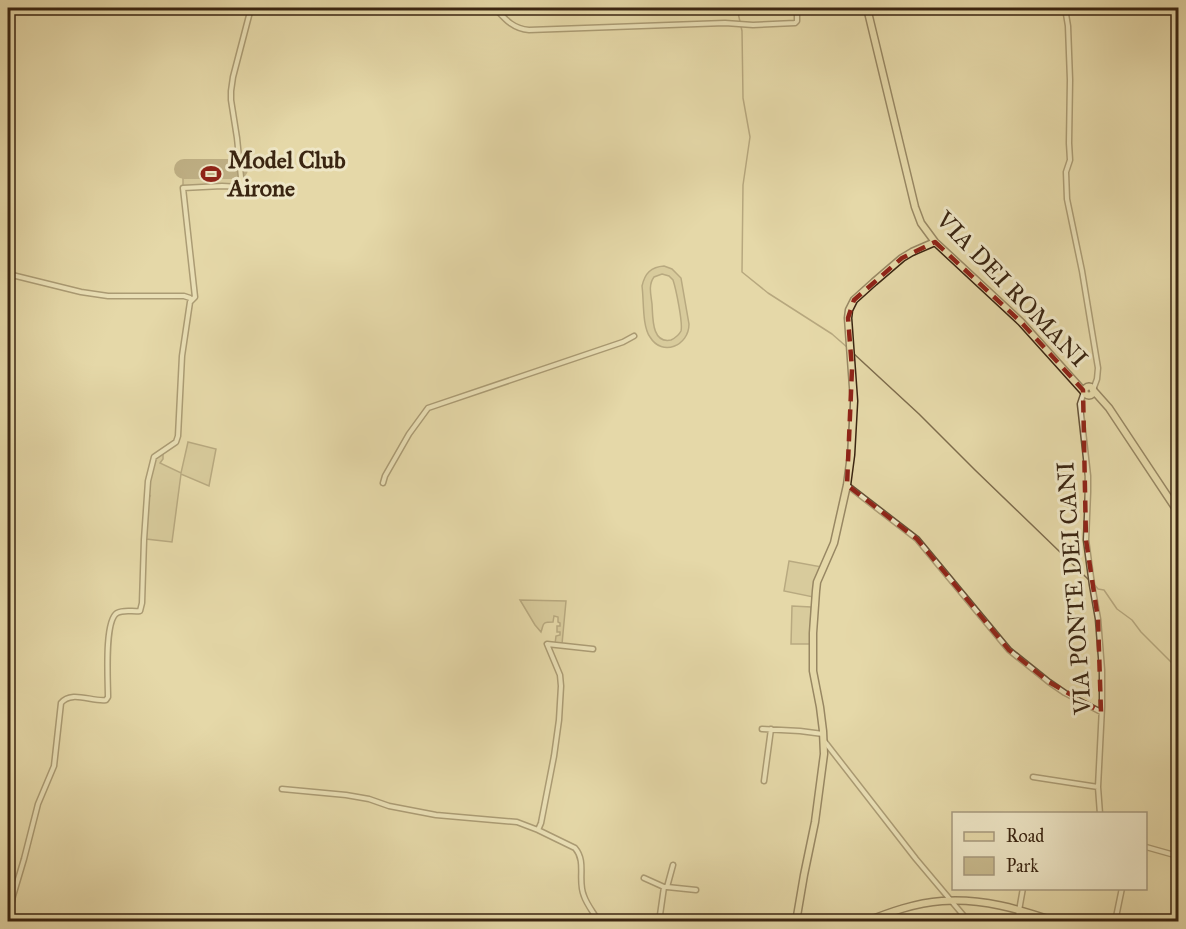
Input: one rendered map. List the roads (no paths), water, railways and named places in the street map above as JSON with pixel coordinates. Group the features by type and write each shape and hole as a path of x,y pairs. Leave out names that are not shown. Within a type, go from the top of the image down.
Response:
{"main road":[{"name":"VIA DEI ROMANI","path":"867,8 915,207 921,223 935,242 1022,322 1080,385 1089,391"},
{"path":"796,921 815,822 824,754 813,671 813,611 818,582 834,543 851,455 854,401 849,343 849,310 854,300 902,258 935,242"},
{"path":"1089,391 1098,396 1109,408 1179,512"},
{"path":"865,921 912,906 942,901 987,903 1019,909 1057,921"}],"street":[{"path":"10,920 13,896 38,804 54,766 61,703 70,697 106,700 108,697 108,642 113,616 123,611 140,611 148,481 154,457 176,442 178,436 182,356 191,300 195,297 183,188 242,187 231,100 234,76 251,8"},
{"path":"495,8 511,24 530,30 795,23 798,21 799,8"},
{"name":"VIA PONTE DEI CANI","path":"1065,8 1070,80 1070,160 1066,172 1067,199 1098,368 1098,375 1080,404 1080,413 1088,476 1086,540 1098,619 1102,670 1098,787 1100,812"},
{"path":"8,274 81,292 108,296 184,296 191,300"},
{"path":"383,483 409,434 428,408 623,342 634,336"},
{"path":"847,485 926,548 1009,650 1065,693 1101,712"},
{"path":"538,830 554,756 561,686 560,675 547,644 592,649"},
{"path":"762,729 807,732 823,738 969,921"},
{"path":"764,781 771,729"},
{"path":"1033,777 1098,787"},
{"path":"282,789 346,795 436,815 506,820 538,830 575,848 578,852 582,862 583,895 599,921"},
{"path":"1147,847 1179,856"},
{"path":"659,921 665,887 673,865"},
{"path":"644,878 665,887 696,890"},
{"path":"1017,921 1023,890"},
{"path":"1115,921 1122,890"},
{"path":"1175,915 1179,900"}],"waterway":[{"path":"737,8 742,31 743,98 750,137 743,185 742,272 768,293 832,334 848,348"},
{"path":"853,353 1090,581"},
{"path":"1094,584 1098,589 1104,590 1117,609 1132,620 1178,669"}],"place":[{"name":"Model Club Airone","path":"211,174"}]}
